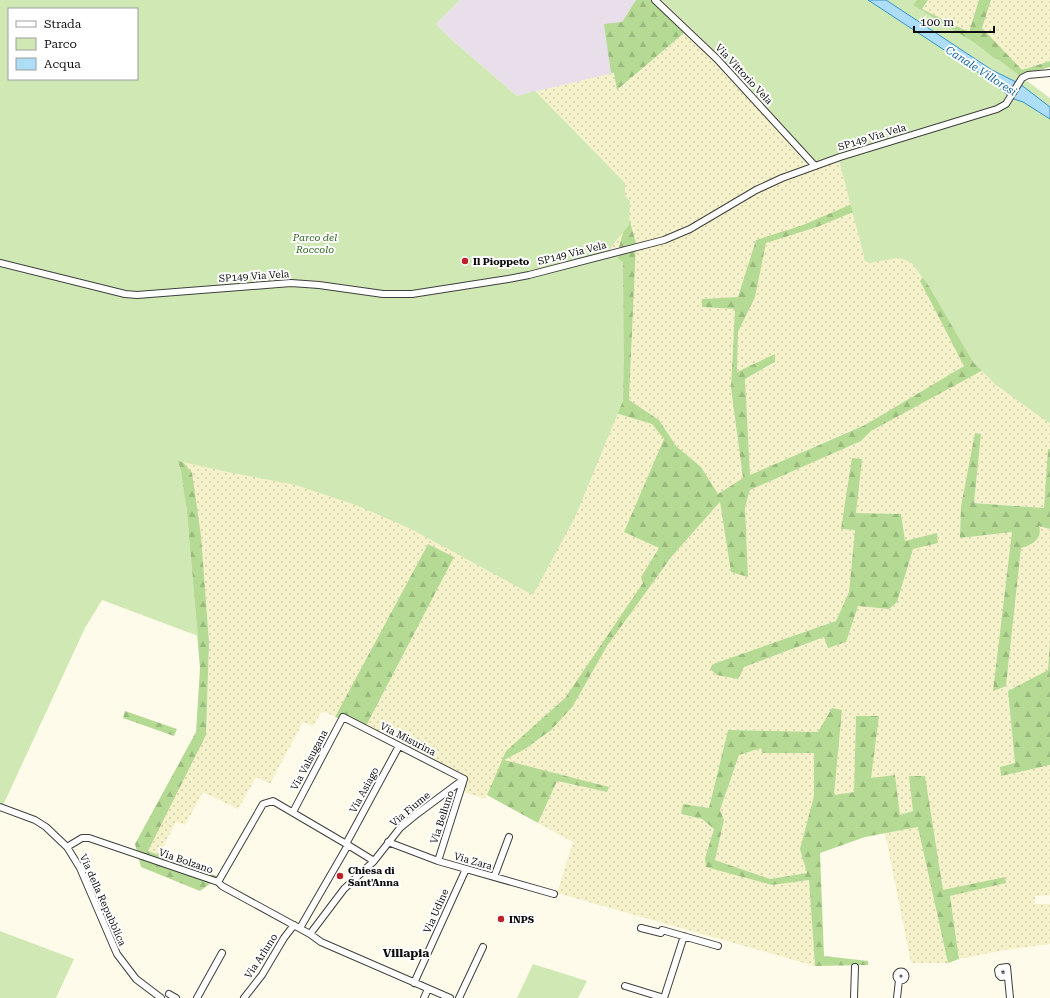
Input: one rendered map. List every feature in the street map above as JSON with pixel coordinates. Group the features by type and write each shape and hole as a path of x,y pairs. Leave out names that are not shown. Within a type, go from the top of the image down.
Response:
{"street":[{"name":"Via Vittorio Vela","path":"655,0 716,59 815,166"},
{"name":"SP149 Via Vela","path":"0,263 125,294 137,295 291,283 319,285 383,294 421,293 529,275 664,240 690,229 760,188 815,166 997,109 1006,104 1022,78 1028,75 1050,73"},
{"name":"Via Misurina","path":"343,717 464,779"},
{"name":"Via Valsugana","path":"293,812 343,717"},
{"name":"Via Asiago","path":"297,927 348,845 347,842 399,746"},
{"name":"Via Fiume","path":"310,934 344,889 374,861 400,828 464,779"},
{"name":"Via Belluno","path":"438,861 464,779"},
{"path":"218,882 263,804 273,801 374,861"},
{"name":"Via della Repubblica","path":"0,807 35,820 46,827 67,847 80,868 117,954 136,979 161,998"},
{"path":"494,877 509,837"},
{"name":"Via Bolzano","path":"67,847 82,838 88,838 218,882 222,886 310,934 321,942 450,998"},
{"name":"Via Zara","path":"388,842 438,861 554,894"},
{"name":"Via Udine","path":"414,983 466,869"},
{"name":"Via Arluno","path":"244,998 266,970 284,938 297,927"},
{"path":"641,928 661,933 662,930 718,946"},
{"path":"625,986 664,998 684,936"},
{"path":"459,998 483,947"},
{"path":"197,998 222,953"},
{"path":"854,998 855,967"},
{"path":"1008,976 1010,998"},
{"path":"897,998 899,980"},
{"path":"424,998 428,989"},
{"path":"169,994 176,998"}],"shaded area":[{"path":"460,0 636,0 622,22 611,73 614,73 517,96 453,41 436,24"},
{"path":"650,0 738,0 812,160 843,162 854,203 803,225 756,240 738,297 702,299 702,307 735,309 731,388 743,478 718,494 701,467 676,446 659,420 629,400 636,243 628,216 619,247 503,276 517,96 614,73 618,90 684,33"},
{"path":"928,0 979,0 969,32 922,9"},
{"path":"991,0 1050,0 1050,61 1022,70 982,28"},
{"path":"851,160 1050,371 1050,449 1048,449 1045,508 974,503 981,434 975,433 961,506 960,538 1012,532 1006,686 1021,548 1037,539 1040,534 1039,525 1050,529 1050,641 1048,670 1008,691 1015,763 1000,767 1001,776 1050,765 1050,895 1035,896 1035,904 1050,904 1050,944 1005,950 959,959 950,896 1005,883 1005,877 943,891 925,776 913,811 900,815 895,775 871,779 856,717 854,792 834,795 842,710 818,732 728,730 709,808 683,804 681,814 702,819 714,829 705,858 771,885 809,880 815,966 557,893 573,842 538,823 557,781 606,792 608,787 503,760 485,799 460,791 464,779 365,728 454,557 428,544 335,717 326,712 321,713 313,726 303,722 270,784 256,777 238,809 203,792 185,825 176,822 159,855 147,851 206,735 209,642 201,536 177,455 612,412 652,424 664,439 624,532 659,548 641,577 644,583 565,698 538,723 573,706 607,646 672,556 720,502 731,572 748,576 745,507 750,490 861,441 871,431 995,363 920,281 964,366 865,425 750,476 745,379 775,363 775,355 737,372 738,332 755,297 766,243 817,227 856,211","holes":["856,513 901,514 905,542 937,533 938,543 913,549 897,601 890,609 858,606 824,637 744,667 713,664 836,621 849,592 855,530 841,529"]},
{"path":"761,747 762,753 814,753 814,796 801,849 807,873 770,879 715,860 724,820 720,810 739,754"},
{"path":"919,827 948,963 911,963 885,833"}],"green space":[{"name":"Parco del Roccolo","path":"0,0 460,0 436,24 453,41 517,96 535,91 625,183 625,196 630,201 629,225 608,251 623,262 623,401 575,517 533,595 409,528 356,505 296,485 178,461 181,470 187,512 198,636 102,600 85,628 0,812"},
{"path":"636,0 650,0 684,33 617,90 614,73 611,73 604,24 622,22"},
{"path":"662,0 917,0 913,5 975,43 1050,98 1050,423 995,384 973,362 928,285 912,263 897,258 870,263 864,260 839,160 819,167 707,43"},
{"path":"928,0 922,9 969,32 979,0 991,0 982,28 1022,70 1050,61 1050,67 1031,72 1017,81 866,4"},
{"path":"854,203 856,211 817,227 766,243 755,297 738,332 737,372 775,354 775,362 745,379 750,475 865,425 964,366 920,281 926,273 996,363 871,431 861,441 750,490 745,507 748,577 731,572 720,502 672,556 607,646 573,706 551,730 525,749 504,760 609,787 607,792 557,781 538,823 487,795 506,751 565,698 643,583 641,577 659,548 624,532 664,439 652,424 612,412 546,276 619,256 619,247 628,215 636,243 629,400 659,420 676,446 701,467 718,494 743,478 731,388 735,309 702,307 702,299 738,297 756,240 803,225"},
{"path":"975,433 981,434 974,503 1044,508 1048,449 1050,449 1050,529 1039,526 1040,531 1036,541 1021,548 1006,686 993,691 1012,532 960,538 961,506"},
{"path":"177,455 192,473 201,536 209,642 206,735 148,851 219,877 200,891 141,867 135,844 196,732 200,668 186,504 178,502"},
{"path":"852,458 862,459 856,513 901,514 905,541 937,533 938,543 913,549 897,602 889,609 858,606 846,642 828,648 824,637 744,667 738,679 717,675 710,669 713,664 836,621 849,592 855,530 841,529"},
{"path":"428,544 454,557 365,728 335,717"},
{"path":"1050,641 1050,765 1001,776 1000,767 1015,763 1008,691 1048,670"},
{"path":"832,708 842,710 834,795 854,792 856,716 879,716 871,778 895,775 900,815 913,811 909,776 925,776 943,890 1005,877 1006,883 950,896 959,959 948,963 918,827 865,837 820,853 824,956 868,961 868,965 815,966 809,880 772,885 706,867 705,858 714,829 702,819 681,814 683,804 709,808 728,730 818,732","holes":["761,748 762,753 814,753 814,796 800,849 807,873 770,879 715,860 724,820 720,810 739,755"]},
{"path":"125,711 177,729 174,736 123,718"},
{"path":"0,931 74,959 56,998 0,998"},
{"path":"533,964 587,981 578,998 517,998"}],"water":[{"name":"Canale Villoresi","path":"868,0 886,0 992,70 1020,84 1050,107 1050,119 1023,102 1011,98 990,80"}],"place":[{"name":"Il Pioppeto","path":"465,261"},
{"name":"Chiesa di Sant'Anna","path":"340,876"},
{"name":"INPS","path":"501,919"}],"district":[{"name":"Villapia","path":"406,953"}]}
